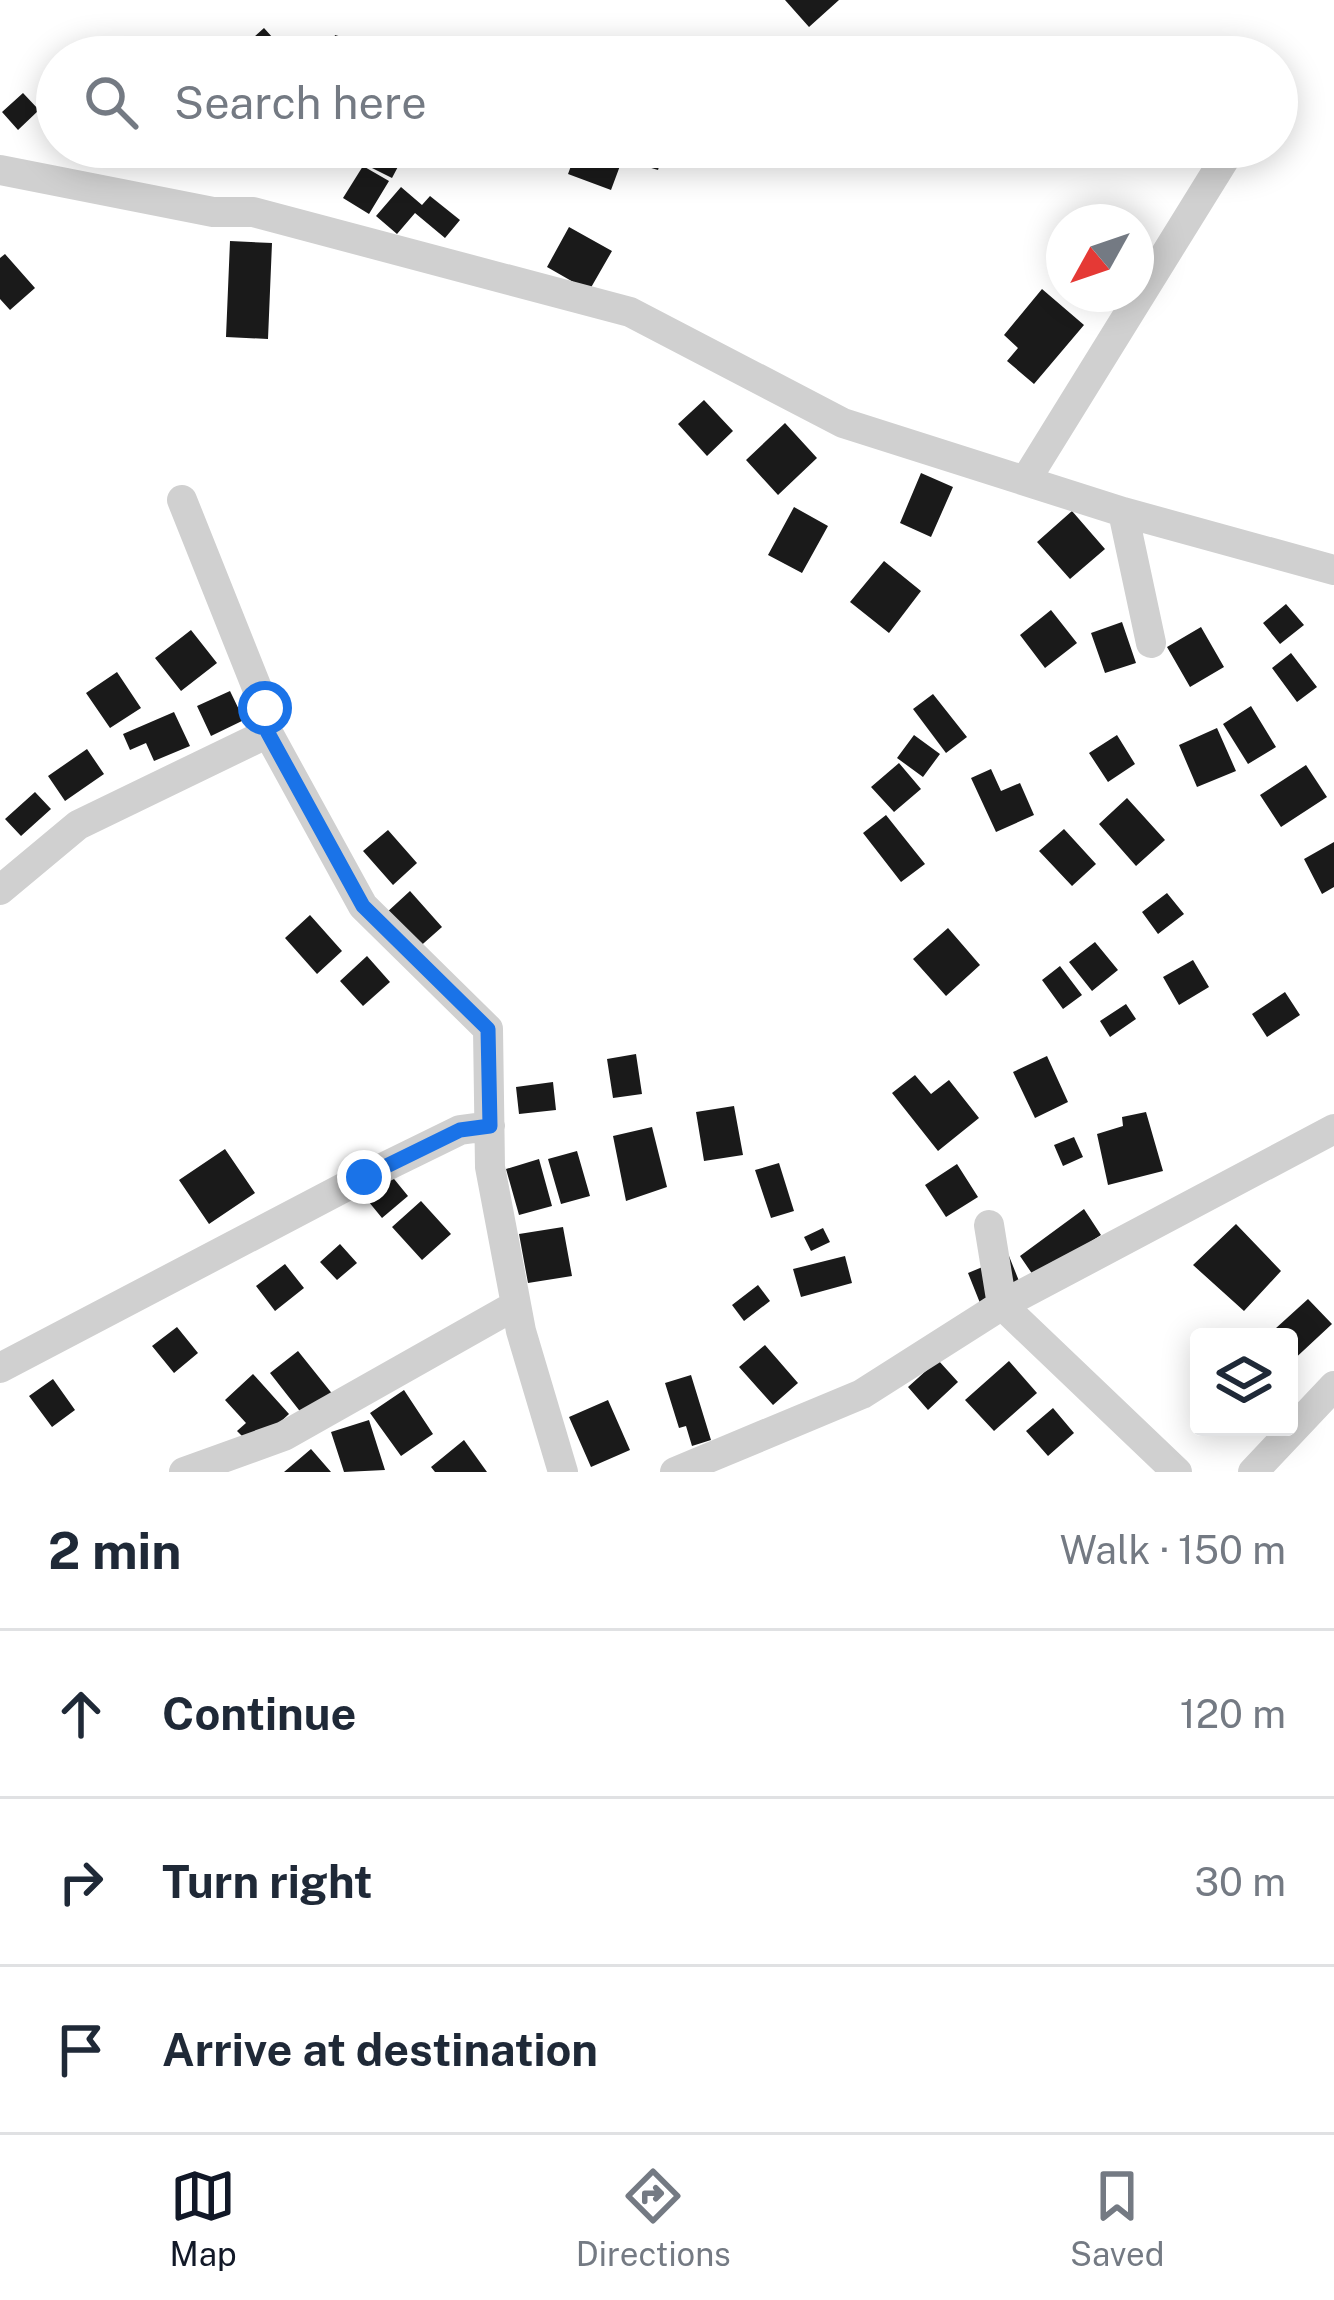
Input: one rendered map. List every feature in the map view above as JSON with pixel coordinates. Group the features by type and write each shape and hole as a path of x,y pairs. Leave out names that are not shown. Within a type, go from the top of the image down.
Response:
{"street":[{"path":"1027,478 1219,168"},
{"path":"0,170 213,212 253,212 630,312 843,423 1123,512 1334,570"},
{"path":"182,500 265,708 268,733 363,906 488,1029 490,1167 516,1305 563,1472"},
{"path":"1123,512 1150,643"},
{"path":"0,890 78,825 268,733"},
{"path":"0,1368 364,1177 460,1130 490,1126"},
{"path":"675,1472 862,1394 1002,1306 1334,1129"},
{"path":"989,1225 1002,1306 1177,1472"},
{"path":"184,1472 284,1436 516,1305"},
{"path":"1252,1472 1334,1386"}],"building":[{"path":"785,0 839,0 809,27"},
{"path":"23,93 36,107 36,113 18,130 2,112"},
{"path":"362,168 389,181 369,214 343,198"},
{"path":"372,168 397,168 392,178"},
{"path":"570,168 619,168 611,190 568,174"},
{"path":"401,187 422,205 430,196 460,220 445,238 415,213 397,234 376,216"},
{"path":"569,227 612,251 589,291 547,267"},
{"path":"230,241 272,243 268,339 226,337"},
{"path":"5,254 35,288 10,310 0,299 0,258"},
{"path":"1042,289 1046,312 1069,312 1084,325 1034,384 1007,361 1018,348 1004,335"},
{"path":"704,400 733,431 707,456 678,424"},
{"path":"785,423 817,458 778,495 746,460"},
{"path":"921,473 953,487 931,537 900,523"},
{"path":"794,507 828,526 802,573 768,555"},
{"path":"1072,511 1105,549 1070,579 1037,542"},
{"path":"884,561 921,591 889,633 850,602"},
{"path":"1286,604 1304,625 1280,644 1263,623"},
{"path":"1051,610 1077,643 1045,668 1020,635"},
{"path":"1122,622 1136,663 1105,673 1091,633"},
{"path":"1201,627 1224,667 1190,687 1167,647"},
{"path":"191,630 217,663 181,691 155,658"},
{"path":"1291,653 1317,687 1297,702 1272,668"},
{"path":"117,672 141,708 110,728 86,693"},
{"path":"230,691 244,720 211,736 197,706"},
{"path":"933,694 967,737 946,753 913,709"},
{"path":"1251,706 1276,747 1248,764 1223,724"},
{"path":"174,712 190,746 154,761 146,743 130,750 123,734"},
{"path":"1217,728 1236,771 1197,787 1179,745"},
{"path":"914,735 940,754 923,777 897,758"},
{"path":"1117,735 1135,764 1108,782 1089,753"},
{"path":"87,749 104,774 65,801 48,776"},
{"path":"899,763 921,789 894,812 871,787"},
{"path":"1306,765 1327,797 1281,827 1260,795"},
{"path":"991,769 1001,791 1020,783 1034,815 996,832 971,778"},
{"path":"35,792 51,809 21,836 5,819"},
{"path":"1127,798 1165,840 1136,866 1099,824"},
{"path":"886,815 925,864 901,882 863,833"},
{"path":"1064,829 1096,864 1072,886 1039,851"},
{"path":"388,830 417,863 393,885 363,851"},
{"path":"1334,842 1334,887 1322,894 1304,859"},
{"path":"410,891 442,927 416,950 385,914"},
{"path":"1167,893 1184,914 1158,934 1142,912"},
{"path":"310,915 342,951 317,974 285,938"},
{"path":"948,928 980,965 946,996 913,959"},
{"path":"1095,942 1118,970 1092,991 1069,962"},
{"path":"367,956 390,982 363,1006 340,981"},
{"path":"1193,960 1209,987 1179,1005 1163,977"},
{"path":"1060,966 1082,995 1063,1009 1042,980"},
{"path":"1285,992 1300,1015 1267,1037 1252,1014"},
{"path":"1126,1004 1136,1019 1110,1037 1100,1021"},
{"path":"636,1054 642,1094 613,1098 607,1059"},
{"path":"1047,1056 1068,1102 1035,1118 1013,1072"},
{"path":"915,1075 931,1094 949,1080 979,1118 938,1151 892,1093"},
{"path":"553,1082 556,1110 519,1114 516,1087"},
{"path":"734,1106 743,1155 704,1161 696,1112"},
{"path":"1146,1112 1163,1171 1108,1185 1097,1134 1123,1126 1122,1117"},
{"path":"652,1127 667,1187 626,1201 613,1136"},
{"path":"1074,1137 1083,1157 1063,1166 1054,1145"},
{"path":"225,1149 255,1193 209,1224 179,1180"},
{"path":"577,1151 590,1196 561,1204 548,1159"},
{"path":"539,1159 552,1206 519,1215 506,1169"},
{"path":"779,1163 794,1211 771,1218 755,1170"},
{"path":"957,1164 978,1197 946,1217 925,1185"},
{"path":"390,1174 408,1196 382,1218 364,1196"},
{"path":"421,1201 451,1234 422,1260 392,1227"},
{"path":"1084,1209 1101,1235 1035,1278 1020,1256"},
{"path":"1236,1224 1281,1271 1244,1311 1193,1265"},
{"path":"563,1227 572,1276 528,1283 519,1234"},
{"path":"823,1228 830,1242 811,1251 804,1237"},
{"path":"340,1244 357,1263 337,1280 320,1262"},
{"path":"845,1256 852,1283 801,1297 793,1269"},
{"path":"1009,1256 1021,1286 980,1303 968,1273"},
{"path":"285,1264 304,1288 275,1311 256,1286"},
{"path":"758,1285 770,1301 744,1321 732,1305"},
{"path":"1308,1299 1332,1324 1298,1356 1298,1328 1276,1328"},
{"path":"177,1327 198,1353 174,1373 152,1346"},
{"path":"765,1345 798,1383 773,1405 739,1367"},
{"path":"298,1351 334,1396 306,1419 270,1373"},
{"path":"938,1360 958,1382 928,1410 908,1387"},
{"path":"1009,1361 1037,1393 994,1431 965,1400"},
{"path":"253,1374 289,1414 253,1447 237,1431 246,1423 225,1400"},
{"path":"691,1375 711,1440 692,1446 686,1426 679,1428 665,1383"},
{"path":"53,1379 75,1410 52,1427 29,1396"},
{"path":"404,1390 433,1434 401,1456 370,1413"},
{"path":"608,1400 630,1450 591,1467 569,1417"},
{"path":"1053,1408 1074,1433 1048,1456 1026,1431"},
{"path":"369,1420 385,1470 344,1472 331,1432"},
{"path":"464,1440 487,1472 435,1472 431,1467"},
{"path":"311,1449 331,1472 284,1472"}],"route":[{"path":"265,708 268,733 363,906 488,1029 490,1126 460,1130 364,1177"}]}
